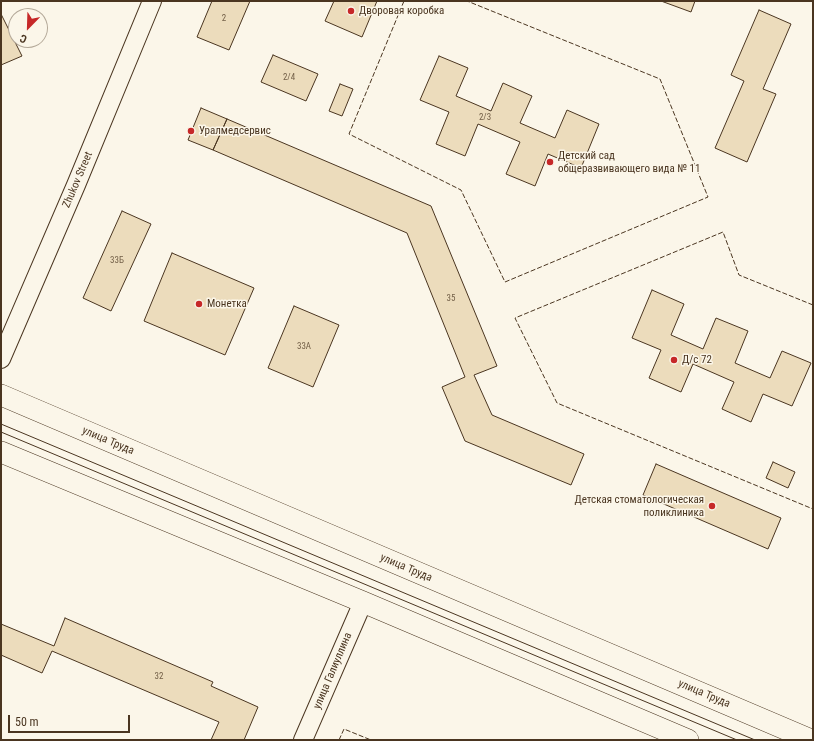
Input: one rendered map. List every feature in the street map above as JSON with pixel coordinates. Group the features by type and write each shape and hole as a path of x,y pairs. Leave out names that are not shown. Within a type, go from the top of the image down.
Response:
{"main road":[{"name":"улица Труда","path":"1,395 811,740"},
{"path":"1,452 363,602 688,740"}],"street":[{"name":"Zhukov Street","path":"1,359 76,185 152,1"},
{"name":"улица Галиуллина","path":"303,740 363,602"}],"building":[{"path":"212,1 250,1 229,50 197,37"},
{"name":"Дворовая коробка","path":"334,1 377,1 362,37 325,21"},
{"path":"661,1 695,1 691,12"},
{"path":"759,10 791,24 763,89 776,94 747,162 715,148 744,81 731,75"},
{"path":"1,14 8,28 8,48 18,48 22,56 1,65"},
{"path":"273,55 318,74 306,101 261,82"},
{"path":"439,56 468,68 456,96 491,111 503,83 532,96 520,123 555,138 567,110 599,124 581,168 548,154 535,186 506,174 520,142 478,124 465,156 436,144 449,112 420,100"},
{"path":"340,84 353,89 342,116 329,111"},
{"path":"201,108 227,119 213,150 188,140"},
{"path":"227,119 431,206 497,366 474,375 492,415 584,454 571,485 465,441 442,387 465,377 407,233 213,150"},
{"path":"122,211 151,224 111,311 83,298"},
{"name":"Монетка","path":"172,253 254,288 225,355 144,321"},
{"path":"652,290 684,304 671,335 703,349 716,318 748,331 735,363 770,378 782,351 811,363 792,406 763,394 751,422 722,409 734,382 693,364 681,392 649,378 661,350 632,338"},
{"path":"294,306 339,325 313,387 268,368"},
{"path":"773,462 795,472 788,488 766,478"},
{"name":"Детская стоматологическая поликлиника","path":"656,464 781,518 768,549 643,495"},
{"path":"65,618 213,682 211,686 258,707 244,740 211,740 219,722 52,651 42,673 1,655 1,624 54,646"}],"tram line":[{"path":"1,424 755,740"},
{"path":"1,432 737,740"}],"fence":[{"path":"404,1 349,134 461,190 505,282 708,197 660,79 467,1"},
{"path":"813,305 739,275 723,232 515,318 557,403 813,509"},
{"path":"339,740 344,729 371,740"}],"place":[{"name":"Дворовая коробка","path":"351,11"},
{"name":"Уралмедсервис","path":"191,131"},
{"name":"Детский сад общеразвивающего вида № 11","path":"550,162"},
{"name":"Монетка","path":"199,304"},
{"name":"Д/с 72","path":"674,360"},
{"name":"Детская стоматологическая поликлиника","path":"712,506"}]}
